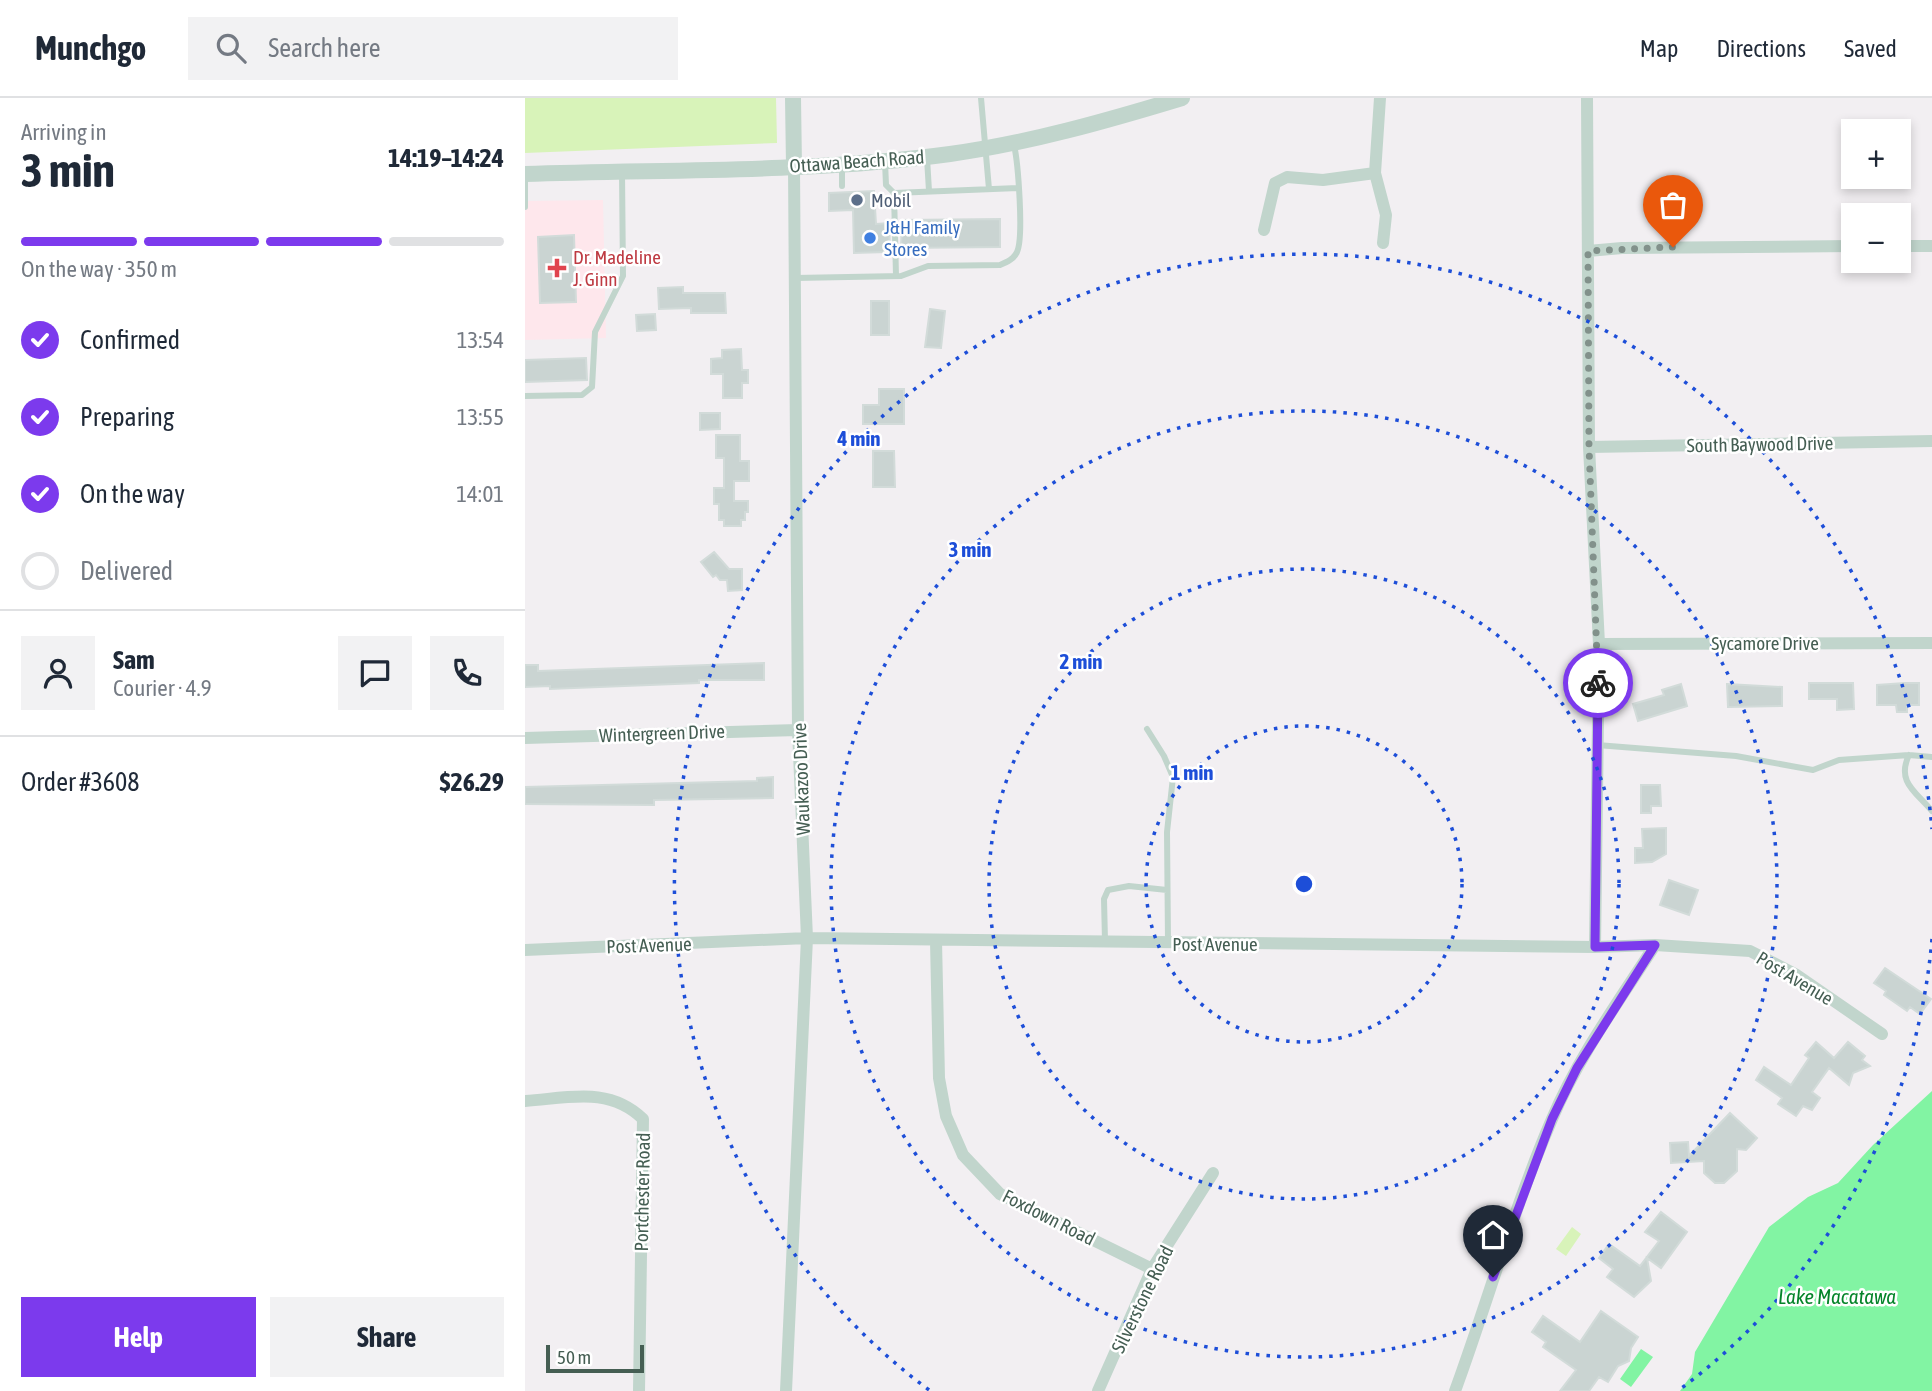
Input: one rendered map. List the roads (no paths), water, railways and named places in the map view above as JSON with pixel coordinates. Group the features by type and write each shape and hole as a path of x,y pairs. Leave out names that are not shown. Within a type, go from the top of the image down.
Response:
{"street":[{"path":"793,98 794,166"},
{"name":"Ottawa Beach Road","path":"525,174 794,166 927,156 1014,143 1182,98"},
{"path":"1380,98 1375,173 1386,215 1383,243"},
{"path":"1587,98 1589,447 1598,644 1595,947"},
{"name":"Waukazoo Drive","path":"786,1391 807,938 798,730 794,166"},
{"path":"1264,230 1275,183 1287,177 1323,180 1375,173"},
{"path":"1588,251 1622,247 1841,246"},
{"path":"1911,246 1932,246"},
{"name":"South Baywood Drive","path":"1589,447 1932,441"},
{"name":"Sycamore Drive","path":"1598,644 1932,643"},
{"name":"Wintergreen Drive","path":"525,738 798,730"},
{"name":"Post Avenue","path":"525,950 807,938 1105,943 1595,947 1655,945 1750,951 1795,974 1882,1034"},
{"name":"Foxdown Road","path":"936,941 939,1078 946,1116 963,1155 1000,1194 1153,1269"},
{"path":"1455,1391 1500,1258 1552,1119 1577,1068 1655,945"},
{"name":"Portchester Road","path":"525,1101 606,1096 630,1106 643,1119 639,1391"},
{"name":"Silverstone Road","path":"1098,1391 1153,1269 1213,1173"}],"lane":[{"path":"981,98 989,189"},
{"path":"795,278 896,276 928,266 1000,265 1007,262 1019,247 1014,143"},
{"path":"927,156 929,191"},
{"path":"885,160 886,185 894,193 896,276"},
{"path":"842,163 842,186"},
{"path":"525,396 582,395 592,387 595,332 623,276 622,171"},
{"path":"525,174 525,207"},
{"path":"894,193 1018,188"},
{"path":"1147,729 1173,777 1167,832 1168,943"},
{"path":"1597,746 1736,756 1813,770 1839,760 1909,755 1932,757"},
{"path":"1909,755 1904,767 1904,778 1932,811"},
{"path":"1105,943 1104,899 1108,890 1129,886 1167,890"}],"water":[{"name":"Lake Macatawa","path":"1932,1091 1932,1391 1680,1391 1692,1374 1695,1352 1769,1227 1808,1197 1838,1183 1873,1145"},
{"path":"1641,1349 1653,1357 1631,1387 1620,1379"}],"place":[{"name":"Mobil","path":"857,200"},
{"name":"J&H Family Stores","path":"870,238"},
{"name":"Dr. Madeline J. Ginn","path":"557,268"}]}
